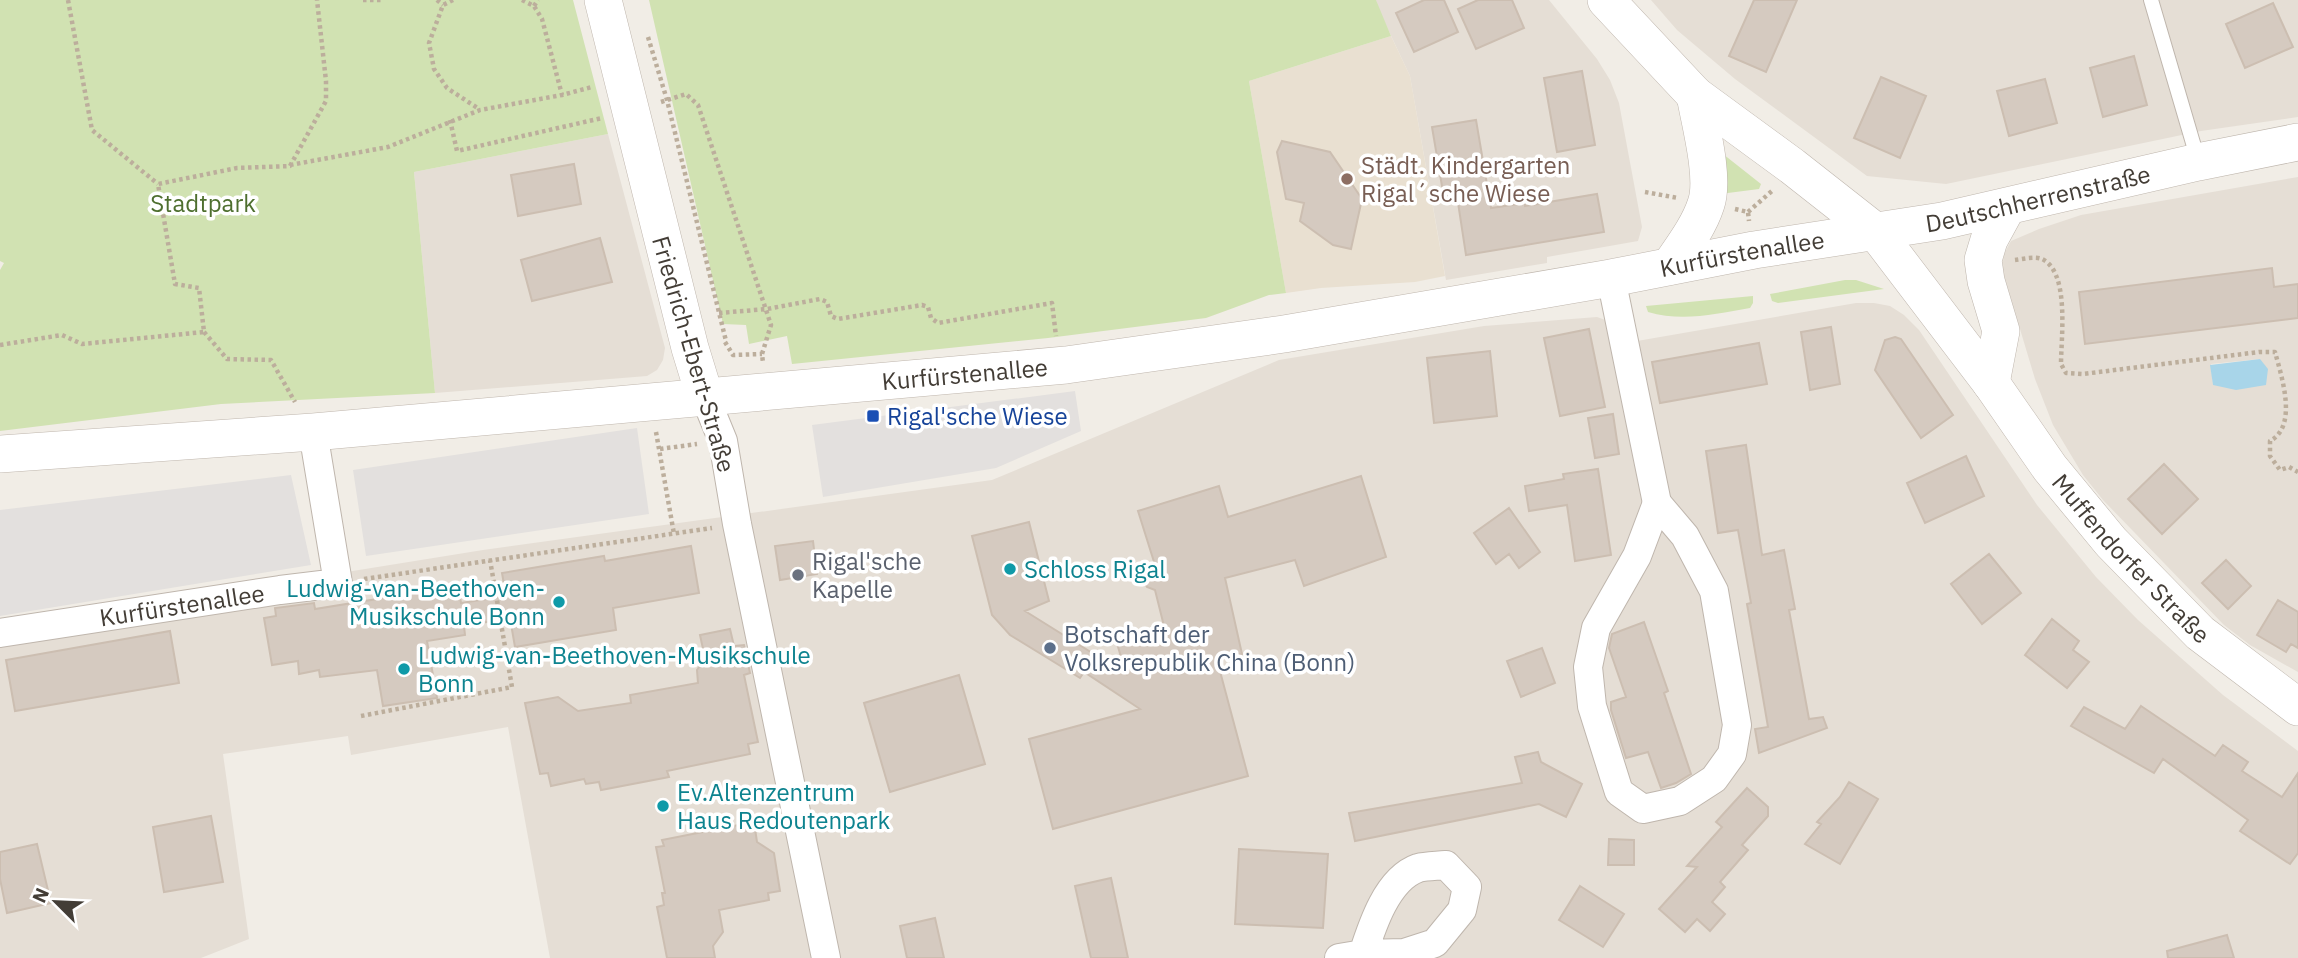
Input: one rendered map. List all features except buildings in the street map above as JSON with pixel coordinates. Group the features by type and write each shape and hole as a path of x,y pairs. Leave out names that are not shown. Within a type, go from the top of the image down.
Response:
{"street":[{"name":"Friedrich-Ebert-Straße","path":"603,0 690,348 705,397 723,441 737,524 826,958"},
{"name":"Muffendorfer Straße","path":"1606,0 1695,95 1876,232 1991,383 2050,468 2111,542 2200,633 2298,707"},
{"path":"1670,266 1707,203 1709,167 1695,95"},
{"name":"Deutschherrenstraße","path":"1876,232 1942,221 2198,162 2298,142"},
{"path":"1991,383 2001,331 1986,281 1983,260 1989,240 2007,207"},
{"name":"Kurfürstenallee","path":"0,454 313,432 1059,366 1284,334 1611,278 1754,250 1876,232"},
{"path":"1611,278 1657,503 1685,536 1714,591 1737,725 1732,754 1714,779 1680,801 1643,809 1619,792 1592,706 1588,667 1597,628 1637,556 1657,503"},
{"path":"313,432 338,583"},
{"name":"Kurfürstenallee","path":"0,633 338,583"}],"lane":[{"path":"2151,0 2198,162"}],"path":[{"path":"68,0 92,130 158,184 176,284 199,288 204,332 227,359 271,360 313,432"},
{"path":"290,166 326,101 317,0"},
{"path":"363,0 384,0"},
{"path":"437,0 443,5"},
{"path":"453,0 443,5 429,43 434,69 447,88 480,110"},
{"path":"522,0 534,6 542,19 562,95"},
{"path":"534,6 538,0"},
{"path":"644,25 667,100 726,341"},
{"path":"158,184 237,168 290,166 388,147 480,110 579,90"},
{"path":"450,120 457,151 629,112 686,94 698,105 771,325 762,354 767,391"},
{"path":"1748,212 1773,191"},
{"path":"1645,192 1683,198"},
{"path":"2014,260 2040,258 2053,266 2061,289 2060,364 2066,373 2083,374 2275,352 2287,424 2279,437 2270,441 2270,456 2280,470 2289,467 2298,472"},
{"path":"719,313 766,309 820,299 827,302 831,316 838,319 922,306 928,307 931,318 938,323 1052,303 1059,366"},
{"path":"0,345 62,335 82,344 204,332"},
{"path":"338,583 737,524"},
{"path":"361,716 512,687 490,560"}],"shaded area":[{"path":"1376,0 1549,0 1597,59 1610,80 1619,103 1642,227 1638,241 1547,257 1547,263 1446,280 1410,76"},
{"path":"1651,0 2298,0 2298,117 2201,131 1946,184 1867,176 1735,79 1677,30"},
{"name":"Städt. Kindergarten Rigal´sche Wiese","path":"1391,36 1410,76 1445,276 1415,282 1286,293 1249,81"},
{"path":"608,134 665,348 663,360 657,370 647,376 435,393 414,172"},
{"path":"2298,177 2298,672 2250,645 2224,625 2103,500 2083,475 2053,425 2035,379 2002,269 2004,254 2011,241 2081,215","holes":["2260,359 2213,385 2211,364"]},
{"path":"1856,303 1890,306 1919,330 2037,505 2096,577 2138,620 2223,695 2298,751 2298,958 550,958 508,727 351,755 348,736 223,754 249,939 201,958 0,958 0,624 483,550 992,480 1279,360 1484,326 1597,317 1608,321 1614,345"},
{"path":"1075,391 1081,431 996,468 823,497 812,425"},
{"path":"637,428 649,514 366,556 353,470"},
{"path":"291,475 311,565 0,616 0,510"}],"green space":[{"name":"Stadtpark","path":"0,0 573,0 608,134 414,172 435,393 221,404 0,431 0,270 4,263 0,261"},
{"name":"Rigal'sche Wiese","path":"649,0 1376,0 1391,36 1249,81 1286,293 1269,295 1206,318 1048,338 792,364 787,336 749,344 746,325 723,324"},
{"path":"1723,154 1761,184 1759,189 1720,194"},
{"path":"1856,280 1884,289 1778,303 1772,301 1770,294"},
{"path":"1753,296 1750,308 1699,316 1661,315 1648,312 1646,306"}],"water":[{"path":"2260,359 2268,369 2266,385 2236,390 2213,385 2210,365"}],"place":[{"name":"Städt. Kindergarten Rigal´sche Wiese","path":"1347,179"},
{"name":"Rigal'sche Wiese","path":"873,416"},
{"name":"Schloss Rigal","path":"1010,569"},
{"name":"Rigal'sche Kapelle","path":"798,575"},
{"name":"Ludwig-van-Beethoven- Musikschule Bonn","path":"559,602"},
{"name":"Botschaft der Volksrepublik China (Bonn)","path":"1050,648"},
{"name":"Ludwig-van-Beethoven-Musikschule Bonn","path":"404,669"},
{"name":"Ev.Altenzentrum Haus Redoutenpark","path":"663,806"}]}
